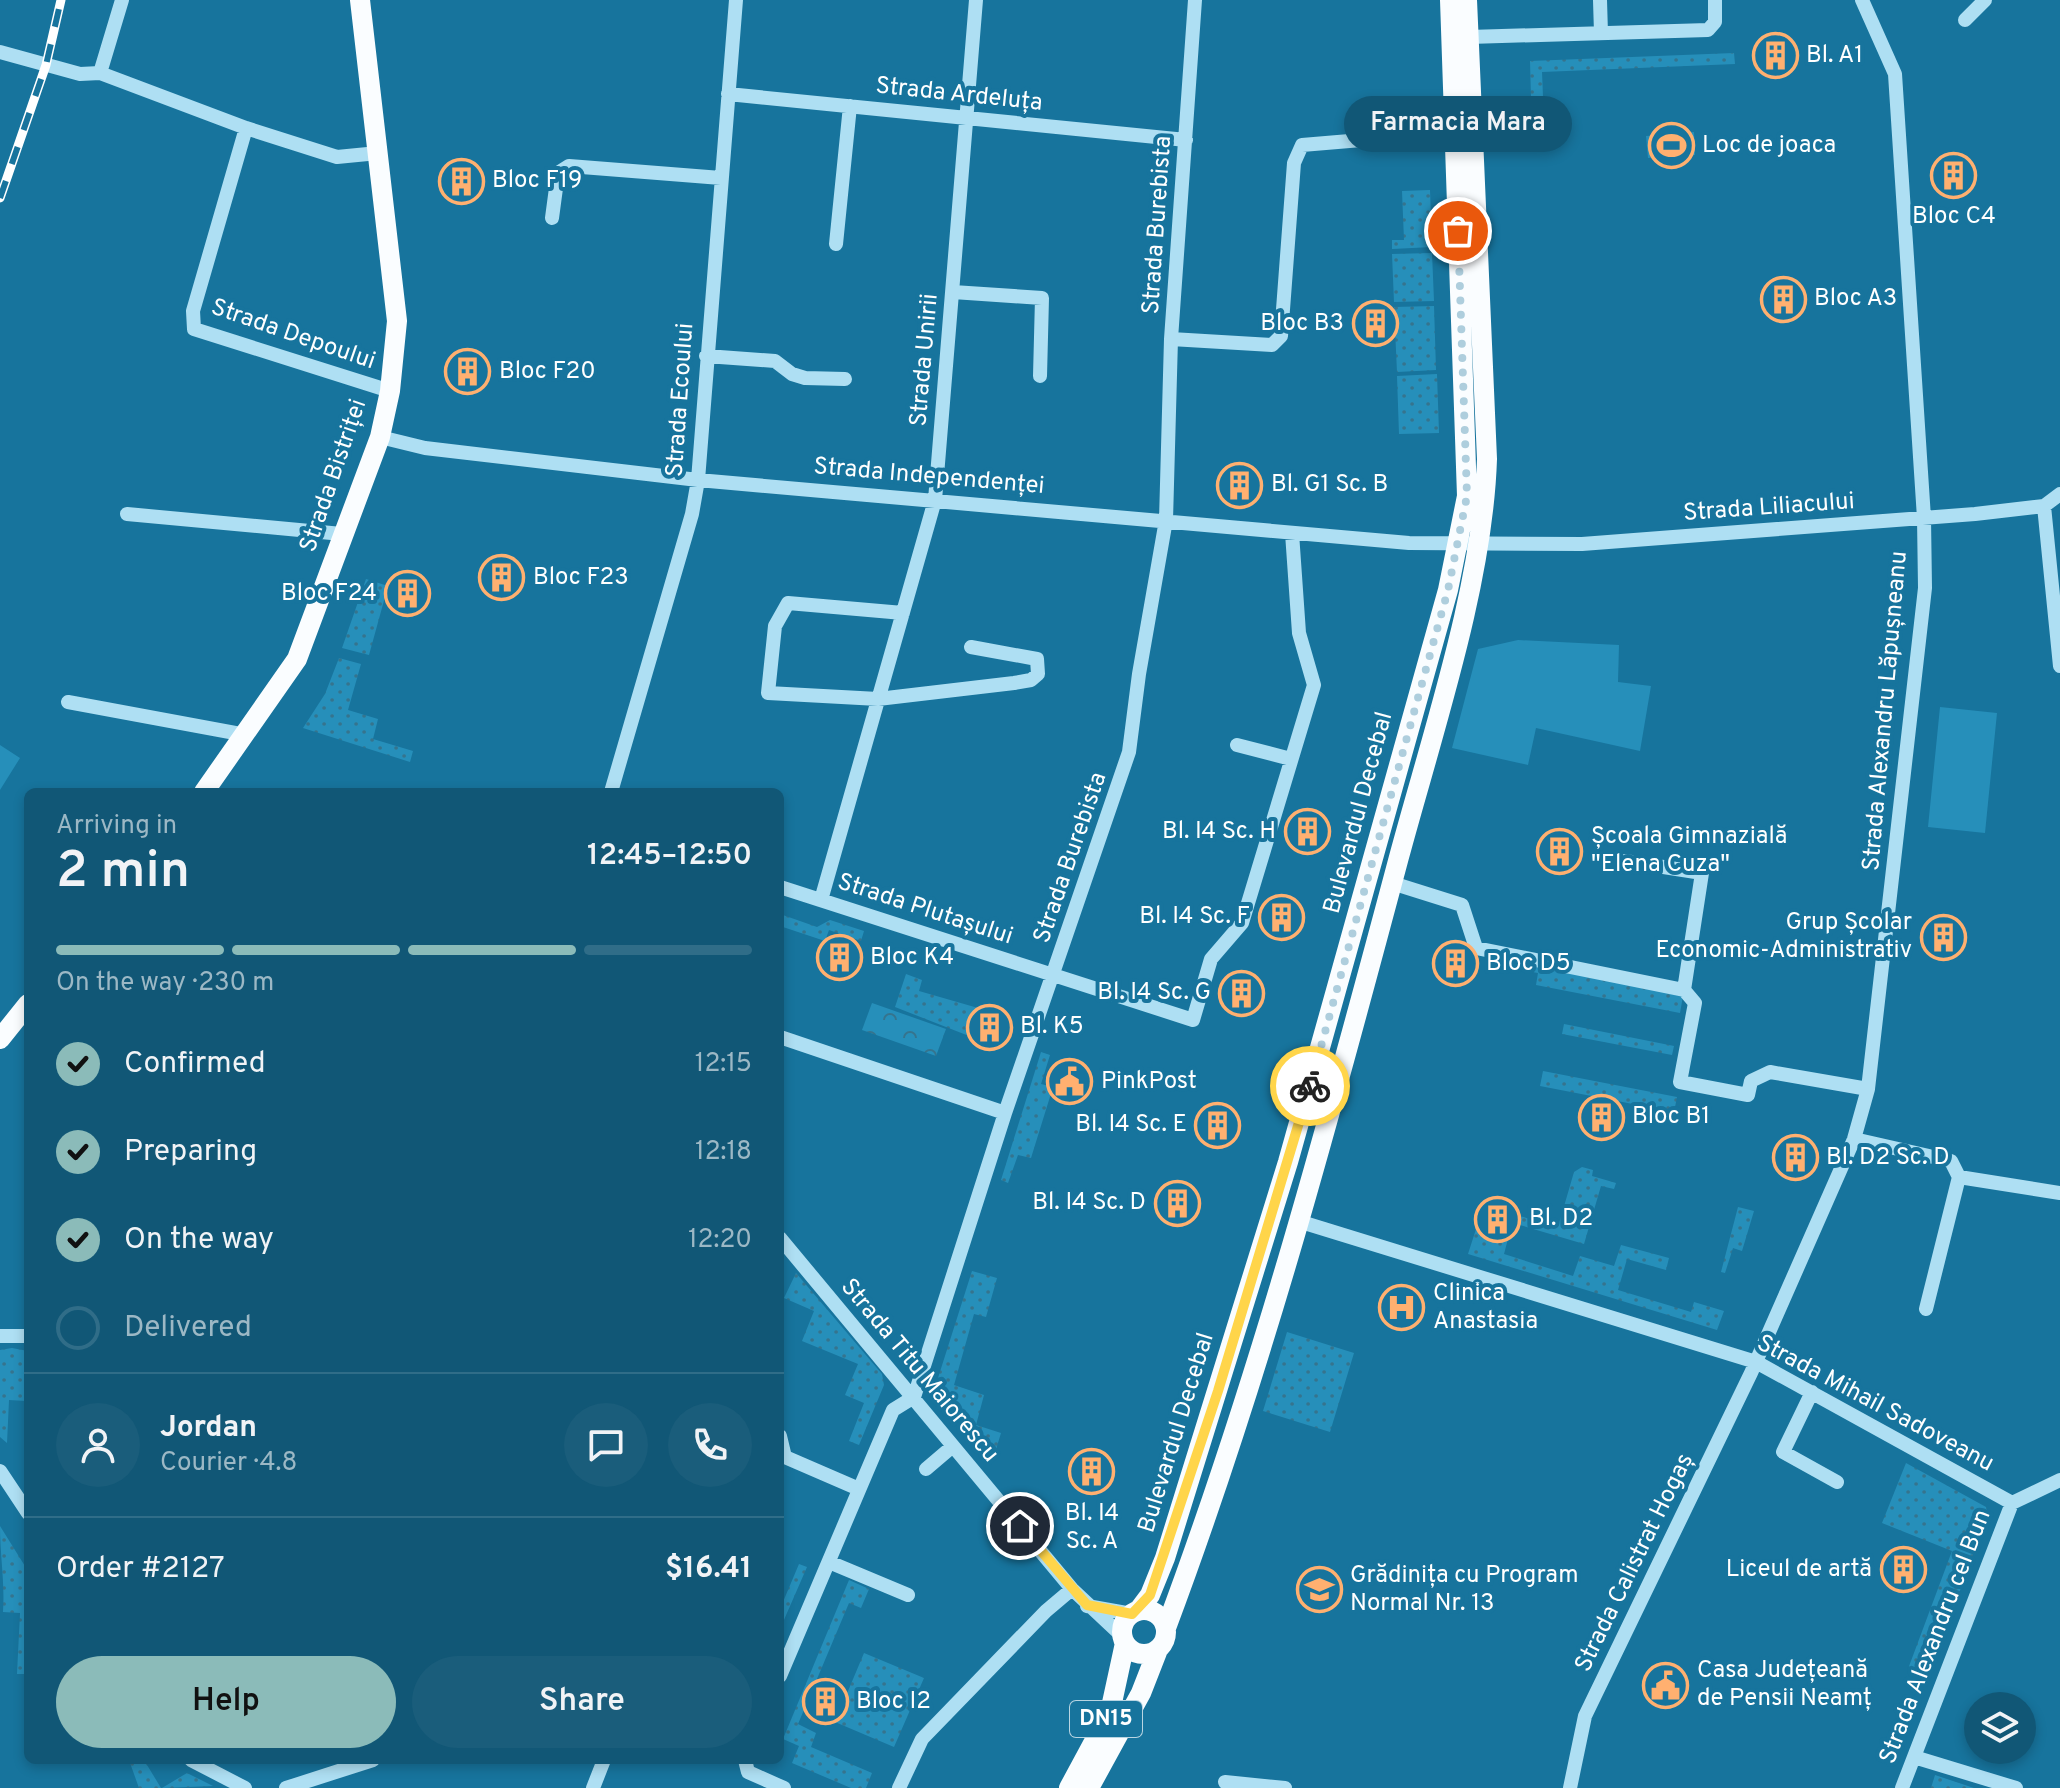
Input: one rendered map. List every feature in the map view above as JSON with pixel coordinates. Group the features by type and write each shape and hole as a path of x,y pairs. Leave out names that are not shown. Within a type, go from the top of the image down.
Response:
{"main road":[{"name":"Strada Bistriței","path":"207,788 297,659 380,437 390,391 397,321 360,0"},
{"name":"Bulevardul Decebal","path":"1166,1628 1298,1221 1470,586 1450,0"},
{"name":"Bulevardul Decebal","path":"1135,1612 1150,1595 1165,1558 1288,1162 1448,590 1486,496 1487,459 1467,0"},
{"path":"0,1039 24,1009"},
{"path":"1135,1612 1159,1615 1166,1628"},
{"name":"DN15","path":"1069,1788 1110,1712 1126,1619 1135,1612"},
{"name":"DN15","path":"1089,1788 1141,1693 1166,1637 1166,1628"},
{"path":"1123,1640 1142,1655 1157,1652"}],"street":[{"path":"100,73 122,0"},
{"name":"Strada Ecoului","path":"612,788 692,514 698,480 736,0"},
{"name":"Strada Unirii","path":"821,900 935,500 976,0"},
{"name":"Strada Burebista","path":"784,1667 893,1410 914,1397 1005,1113 1055,975 1129,752 1139,674 1166,520 1171,339 1195,0"},
{"path":"1600,0 1601,33"},
{"path":"1469,37 1708,30 1715,22 1715,0"},
{"name":"Strada Alexandru Lăpușneanu","path":"1756,1362 1854,1139 1868,1089 1925,588 1924,518 1895,74 1862,0"},
{"path":"1965,20 1985,0"},
{"path":"0,52 80,74 100,73 246,128 337,157 378,153"},
{"name":"Strada Ardeluța","path":"728,94 1186,140"},
{"path":"836,244 850,106"},
{"name":"Strada Depoului","path":"246,128 193,311 194,329 390,391"},
{"path":"1171,339 1272,345 1281,336 1294,163 1302,145 1397,137"},
{"path":"552,218 558,173 569,166 721,178"},
{"path":"953,292 1042,298 1040,376"},
{"path":"706,356 775,361 792,374 805,378 845,379"},
{"name":"Strada Independenței","path":"380,437 425,448 698,480 1409,543 1468,542"},
{"path":"2060,494 2044,506 2060,666"},
{"name":"Strada Liliacului","path":"1468,542 1582,544 2044,506"},
{"path":"127,514 342,534"},
{"path":"1237,745 1291,759 1314,685 1299,633 1292,533"},
{"path":"903,613 788,603 775,626 768,693 878,699 1014,683 1031,680 1038,674 1037,659 971,647"},
{"path":"68,702 246,735"},
{"name":"Strada Plutașului","path":"784,888 1193,1020 1211,959 1242,923 1291,759"},
{"path":"1625,861 1702,873 1684,990"},
{"path":"1392,883 1462,905 1476,948 1684,990 1695,1003 1680,1082 1748,1095 1751,1081 1770,1072 1868,1089"},
{"path":"784,1038 1005,1113"},
{"path":"1854,1139 1951,1161 1959,1177 1926,1309"},
{"path":"1959,1177 2060,1193"},
{"name":"Strada Mihail Sadoveanu","path":"1298,1221 1756,1362 2012,1503 2060,1480"},
{"name":"Strada Titu Maiorescu","path":"784,1243 1072,1589 1123,1640"},
{"path":"0,1336 24,1336"},
{"name":"Strada Calistrat Hogaș","path":"1570,1788 1585,1716 1756,1362"},
{"path":"1812,1392 1783,1452 1837,1482"},
{"path":"926,1469 953,1446"},
{"path":"784,1453 785,1457 859,1489"},
{"path":"0,1471 24,1505"},
{"name":"Strada Alexandru cel Bun","path":"1902,1788 2012,1503"},
{"path":"829,1562 908,1595"},
{"path":"899,1788 922,1739 1046,1611 1072,1589"},
{"path":"1087,1605 1135,1612"},
{"path":"1914,1757 2016,1788"},
{"path":"199,1764 243,1787"},
{"path":"286,1788 361,1764"},
{"path":"593,1788 602,1764"},
{"path":"742,1788 747,1766 784,1788"},
{"path":"1225,1782 1285,1788"}],"green space":[{"path":"1734,53 1735,64 1542,72 1543,97 1531,98 1530,61"},
{"name":"Loc de joaca","path":"1694,132 1695,155 1648,158 1646,136"},
{"path":"1430,190 1432,247 1392,249 1392,240 1404,240 1402,191"},
{"path":"1432,253 1434,301 1394,302 1392,254"},
{"path":"1434,306 1436,370 1397,372 1394,307"},
{"path":"1437,374 1439,433 1399,434 1397,376"},
{"path":"366,579 388,586 369,655 342,648"},
{"path":"1518,640 1619,645 1618,682 1651,686 1640,751 1536,728 1528,765 1452,748 1478,649"},
{"path":"339,658 361,664 348,710 378,719 373,739 413,751 410,762 303,728 325,694"},
{"path":"1940,707 1997,713 1985,833 1928,827"},
{"path":"0,745 20,758 0,790"},
{"path":"784,915 817,927 830,920 864,931 861,941 829,930 825,941 784,927"},
{"path":"1508,954 1684,990 1680,1013 1536,985 1538,973 1505,967"},
{"path":"906,974 922,980 919,991 978,1008 969,1036 895,1007"},
{"path":"872,1003 946,1029 936,1056 862,1030"},
{"path":"1564,1024 1674,1046 1672,1055 1562,1034"},
{"path":"1041,1052 1050,1055 1041,1084 1053,1087 1031,1158 1018,1155 1008,1183 1001,1180"},
{"path":"1543,1071 1677,1097 1674,1112 1540,1086"},
{"path":"1582,1167 1593,1170 1592,1176 1616,1183 1614,1189 1601,1186 1584,1244 1513,1223 1516,1215 1558,1227 1574,1172"},
{"path":"1738,1207 1754,1211 1742,1251 1733,1248 1725,1273 1721,1272"},
{"path":"1477,1226 1509,1235 1504,1254 1573,1276 1580,1256 1614,1266 1621,1245 1669,1258 1666,1270 1627,1259 1618,1290 1691,1312 1694,1302 1724,1311 1717,1330 1468,1254"},
{"path":"972,1271 997,1278 986,1317 974,1314 954,1385 984,1395 976,1425 1001,1433 993,1459 940,1392 938,1378"},
{"path":"796,1273 882,1374 884,1385 859,1445 849,1441 864,1403 845,1395 858,1364 802,1341 814,1311 784,1298"},
{"path":"1287,1332 1354,1353 1330,1432 1263,1411"},
{"path":"0,1350 24,1350 24,1401 9,1400 7,1443 0,1437"},
{"path":"1906,1463 1986,1507 1988,1513 1929,1676 1908,1669 1952,1551 1882,1523"},
{"path":"0,1526 24,1565 24,1674 17,1674 20,1613 3,1612"},
{"path":"799,1564 807,1567 784,1620 784,1600"},
{"path":"849,1580 869,1589 861,1608 849,1603 798,1724 816,1733 811,1747 872,1773 866,1788 851,1788 792,1763 799,1746 784,1739"},
{"path":"864,1653 924,1678 894,1747 835,1722"},
{"path":"130,1764 146,1764 161,1788 139,1788"},
{"path":"187,1773 213,1786 162,1788"},
{"path":"1935,1775 1974,1788 1931,1788"}],"railway":[{"path":"0,198 46,65 61,0"}],"way so far":[{"path":"1310,1086 1448,590 1467,496 1458,231"}],"place":[{"name":"Bl. A1","path":"1775,56"},
{"name":"Loc de joaca","path":"1671,146"},
{"name":"Bloc C4","path":"1954,175"},
{"name":"Bloc F19","path":"461,181"},
{"name":"Farmacia Mara","path":"1458,231"},
{"name":"Bloc A3","path":"1783,299"},
{"name":"Bloc B3","path":"1375,324"},
{"name":"Bloc F20","path":"468,372"},
{"name":"Bl. G1 Sc. B","path":"1240,485"},
{"name":"Bloc F23","path":"502,578"},
{"name":"Bloc F24","path":"408,594"},
{"name":"Bl. I4 Sc. H","path":"1307,832"},
{"name":"Școala Gimnazială \"Elena Cuza\"","path":"1560,851"},
{"name":"Bl. I4 Sc. F","path":"1281,917"},
{"name":"Grup Școlar Economic-Administrativ","path":"1943,937"},
{"name":"Bloc K4","path":"839,958"},
{"name":"Bloc D5","path":"1455,964"},
{"name":"Bl. I4 Sc. G","path":"1242,993"},
{"name":"Bl. K5","path":"989,1027"},
{"name":"PinkPost","path":"1070,1082"},
{"name":"Bloc B1","path":"1601,1117"},
{"name":"Bl. I4 Sc. E","path":"1218,1125"},
{"name":"Bl. D2 Sc. D","path":"1795,1158"},
{"name":"Bl. I4 Sc. D","path":"1177,1203"},
{"name":"Bl. D2","path":"1498,1219"},
{"name":"Clinica Anastasia","path":"1402,1308"},
{"name":"Bl. I4 Sc. A","path":"1092,1472"},
{"name":"Liceul de artă","path":"1903,1570"},
{"name":"Grădinița cu Program Normal Nr. 13","path":"1319,1590"},
{"name":"Casa Județeană de Pensii Neamț","path":"1666,1685"},
{"name":"Bloc I2","path":"825,1702"}],"route":[{"path":"1020,1526 1087,1605 1132,1614 1150,1595 1165,1558 1218,1391 1310,1086"}]}
